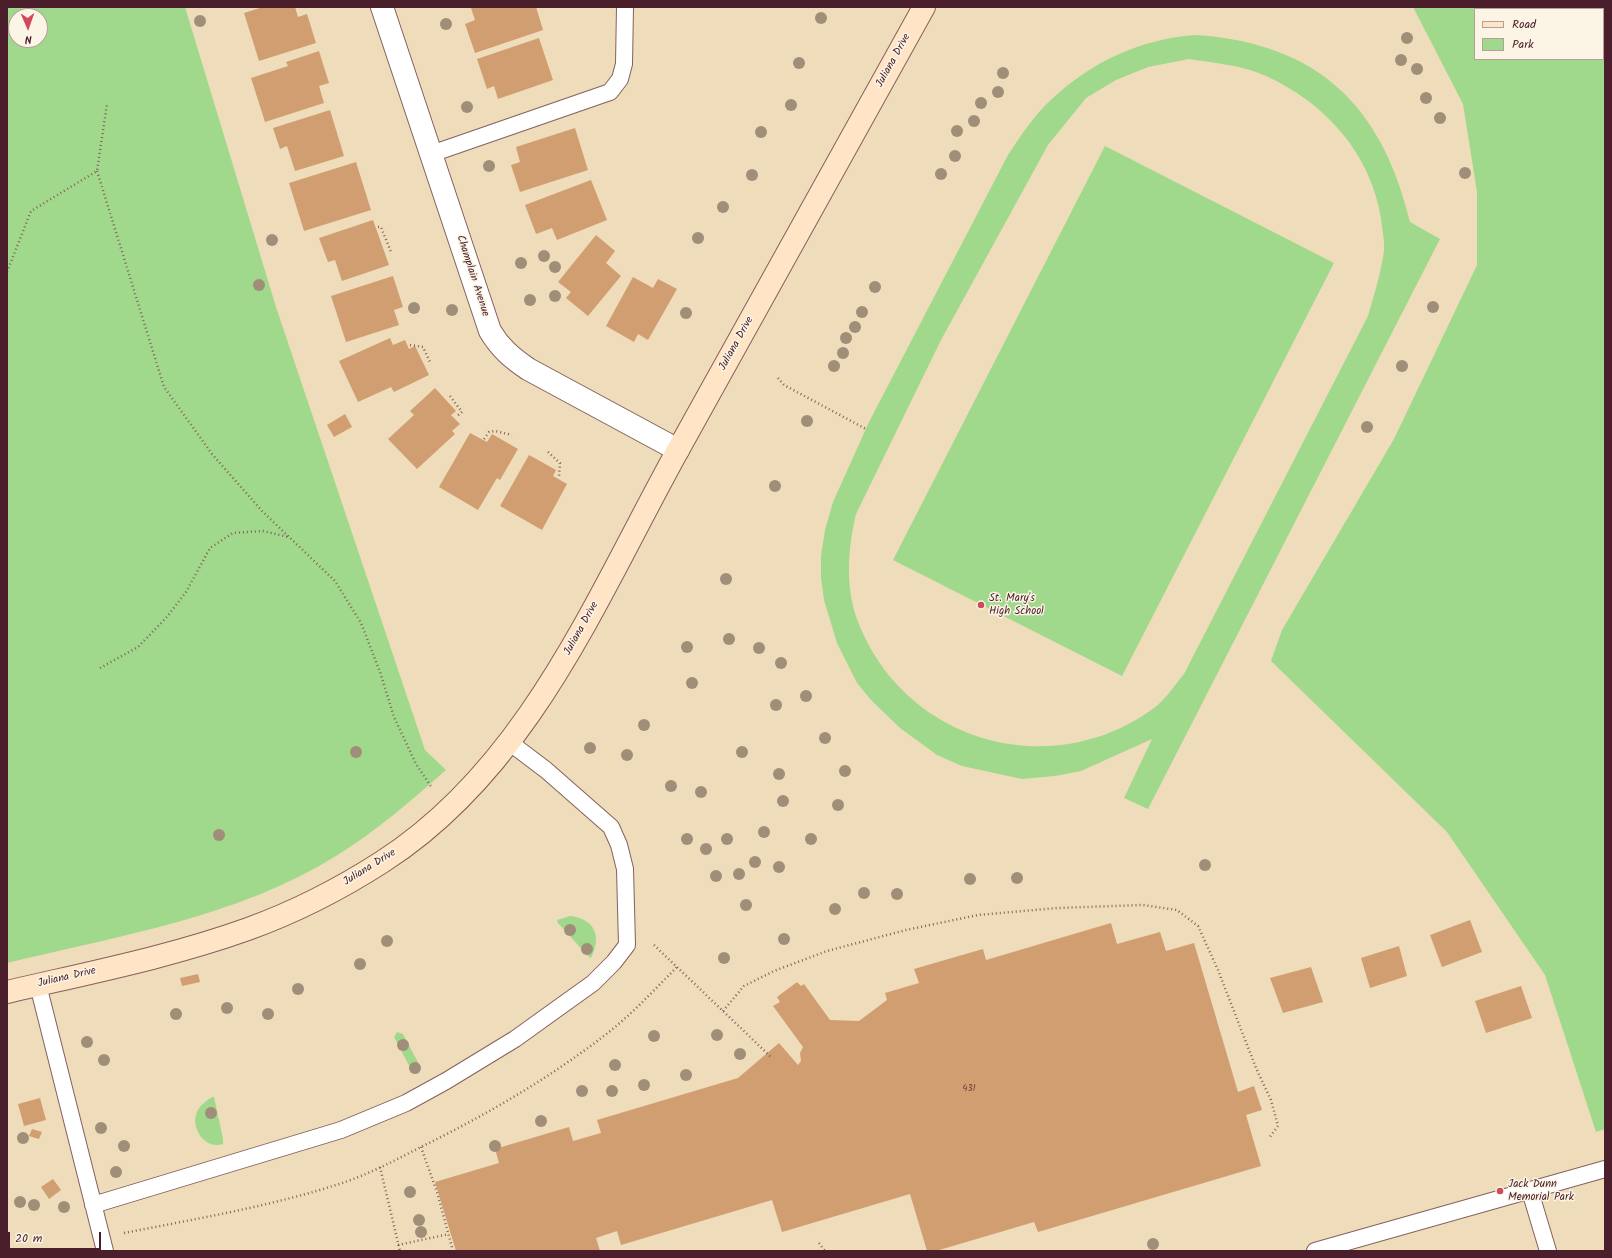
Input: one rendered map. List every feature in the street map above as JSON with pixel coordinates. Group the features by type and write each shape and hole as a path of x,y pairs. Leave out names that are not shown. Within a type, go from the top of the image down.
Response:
{"street":[{"name":"Champlain Avenue","path":"382,7 490,331 498,344 509,356 528,369 678,450"},
{"name":"Juliana Drive","path":"7,992 196,946 250,928 298,909 384,860 422,833 469,789 509,742 552,681 588,619 678,450 924,7"}],"lane":[{"path":"431,154 610,92 620,80 624,64 625,7"},
{"path":"93,1205 341,1130 406,1103 493,1054 588,987 614,962 627,945 625,870 611,827 546,770 509,742"},
{"path":"38,985 103,1244"},
{"path":"1315,1251 1605,1169"},
{"path":"1530,1191 1548,1251"}],"path":[{"path":"107,104 98,171 164,387 212,454 262,511 335,581 361,623 380,672 394,718 416,764 446,810"},
{"path":"7,272 31,211 98,171"},
{"path":"378,227 381,227 384,230 391,252"},
{"path":"410,345 423,347 430,362"},
{"path":"778,378 784,385 866,429"},
{"path":"450,396 462,412 456,417"},
{"path":"484,439 489,432 495,431 512,435"},
{"path":"548,452 560,462 559,477"},
{"path":"100,668 138,647 166,618 186,592 210,548 233,533 263,531 288,537"},
{"path":"723,1011 744,986 774,971 827,951 906,930 978,915 1057,908 1143,905 1177,910 1198,926 1218,970 1256,1068 1271,1100 1278,1126 1270,1138"},
{"path":"654,945 771,1058"},
{"path":"103,1244 211,1216 292,1198 338,1185 380,1167 517,1096 603,1036 631,1013 677,967"},
{"path":"421,1147 437,1192 453,1251"},
{"path":"380,1167 400,1251"},
{"path":"398,1245 449,1234"},
{"path":"819,1243 826,1251"}],"green space":[{"path":"7,7 185,7 276,307 425,750 446,770 393,815 365,836 336,856 298,877 259,895 218,910 134,933 7,963"},
{"path":"1413,7 1605,7 1605,1129 1596,1132 1545,975 1447,832 1271,661 1282,630 1394,439 1477,265 1477,192 1463,104"},
{"path":"1197,35 1240,41 1278,52 1311,68 1339,88 1362,114 1382,145 1398,181 1410,222 1440,239 1148,809 1124,798 1152,739 1081,771 1055,776 1022,779 962,766 937,755 900,728 871,700 857,683 837,643 824,600 821,578 821,556 825,530 833,502 869,422 1008,155 1018,140 1046,104 1085,73 1138,46 1177,37","holes":["1189,59 1247,69 1266,76 1307,100 1342,132 1367,172 1375,194 1381,218 1384,251 1368,316 1184,674 1166,697 1154,708 1113,731 1070,744 1026,746 983,738 943,721 908,695 878,661 857,619 853,606 849,580 851,540 856,514 941,340 1048,145 1086,98 1116,80 1148,67"]},
{"path":"1105,146 1334,263 1122,676 893,560"},
{"path":"570,916 585,921 591,925 594,930 596,943 591,958 558,923 557,920"},
{"path":"397,1032 403,1034 421,1068 417,1074 413,1073 394,1037"},
{"path":"214,1097 223,1144 210,1144 205,1141 197,1131 195,1118 197,1112 203,1103"}],"building":[{"path":"263,7 295,7 298,17 307,14 316,43 259,61 244,13"},
{"path":"536,7 543,30 475,53 465,24 475,20 471,8"},
{"path":"539,38 553,80 498,99 494,86 487,89 477,59"},
{"path":"319,51 329,83 319,86 324,103 265,122 251,78 288,66 286,62"},
{"path":"330,110 344,156 295,171 287,146 280,149 273,128"},
{"path":"575,128 588,170 520,192 511,165 520,162 516,147"},
{"path":"356,162 371,210 304,231 289,183"},
{"path":"591,180 607,220 557,240 552,228 536,234 525,205"},
{"path":"373,220 389,265 342,281 335,260 328,262 319,238"},
{"path":"596,235 615,251 606,263 621,276 588,316 566,298 571,292 558,282"},
{"path":"393,276 403,307 394,310 399,325 346,342 331,296"},
{"path":"633,277 653,288 658,279 677,289 648,340 638,334 634,342 606,326"},
{"path":"390,338 393,345 405,340 409,349 415,346 429,375 394,392 391,387 358,402 339,361"},
{"path":"435,388 456,411 451,415 460,424 452,431 455,434 417,469 388,439 414,415 410,411"},
{"path":"345,414 352,427 334,437 327,425"},
{"path":"470,433 487,442 492,434 518,449 500,480 497,478 478,510 439,487"},
{"path":"529,455 556,470 553,476 567,484 542,530 500,506"},
{"path":"1470,920 1482,952 1442,967 1430,935"},
{"path":"1111,923 1117,944 1160,932 1166,951 1194,943 1238,1092 1254,1086 1262,1110 1246,1115 1261,1166 1038,1232 1034,1222 936,1251 927,1251 910,1194 782,1232 772,1200 621,1245 617,1231 596,1238 600,1251 456,1251 435,1182 499,1163 495,1149 569,1127 573,1141 601,1133 597,1120 738,1078 779,1043 798,1065 801,1061 800,1053 803,1047 773,1006 780,1002 777,997 797,982 801,986 804,984 830,1020 859,1021 887,1000 885,993 919,983 914,969 983,949 986,960"},
{"path":"1399,946 1407,976 1370,988 1361,958"},
{"path":"1311,967 1323,1002 1283,1013 1270,978"},
{"path":"198,974 200,982 182,986 180,978"},
{"path":"1521,986 1532,1018 1486,1033 1475,1001"},
{"path":"40,1098 46,1120 24,1126 18,1104"},
{"path":"32,1129 42,1132 39,1139 29,1136"},
{"path":"53,1179 61,1190 49,1199 41,1187"}],"place":[{"name":"St. Mary's High School","path":"981,605"},
{"name":"Jack Dunn Memorial Park","path":"1500,1191"}]}
